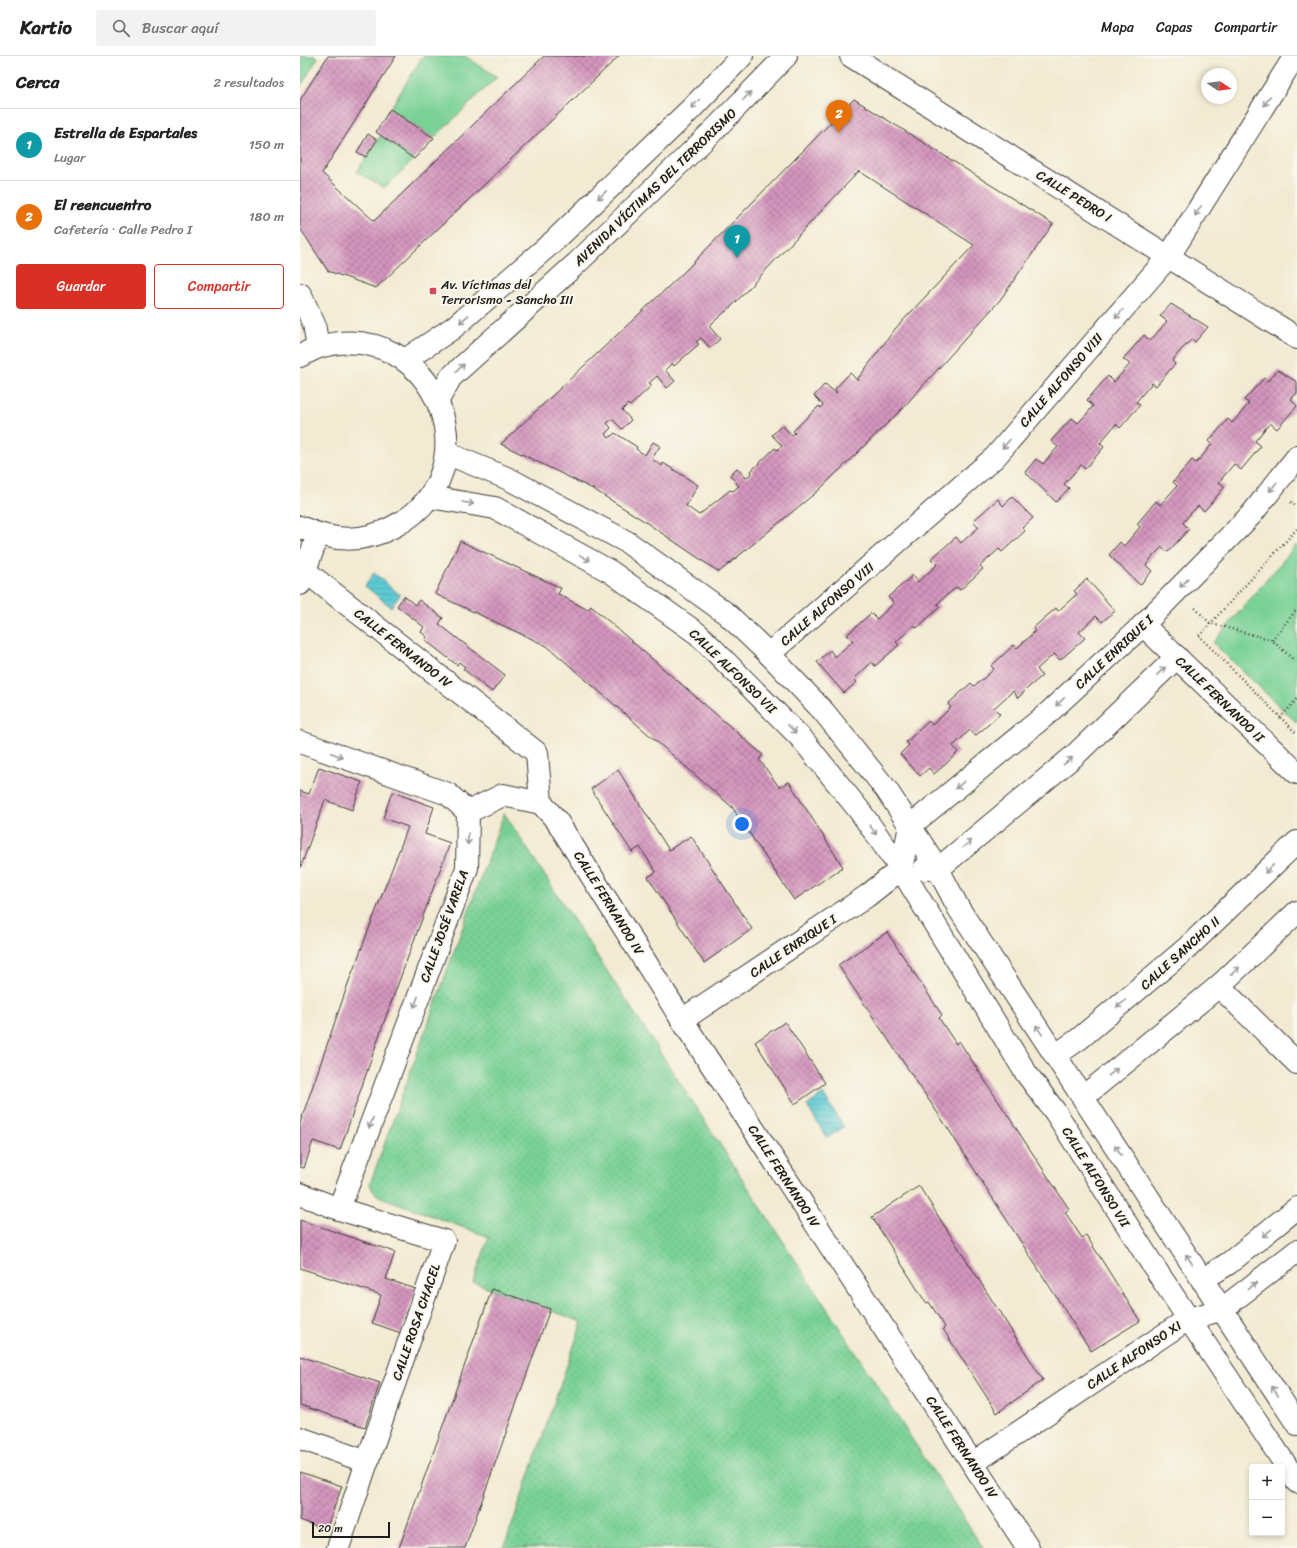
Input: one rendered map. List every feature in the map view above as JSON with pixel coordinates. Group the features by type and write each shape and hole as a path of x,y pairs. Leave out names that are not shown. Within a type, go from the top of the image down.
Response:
{"street":[{"path":"405,360 454,328 555,240 692,108 742,56"},
{"name":"AVENIDA VÍCTIMAS DEL TERRORISMO","path":"438,400 451,377 578,263 715,129 786,56"},
{"name":"CALLE PEDRO I","path":"851,56 1297,338"},
{"name":"CALLE ALFONSO VIII","path":"770,654 995,457 1169,256 1292,70"},
{"path":"300,294 314,324 309,351 335,344 352,342 378,347 405,360 424,378 438,400 445,425 446,453 440,476 430,497 408,520 378,535 347,540 309,531 303,578"},
{"path":"446,453 509,479 627,542 727,614 770,654 824,712 886,789 938,869 959,909 1297,1424"},
{"name":"CALLE ENRIQUE I","path":"910,826 1047,714 1143,625 1251,515 1297,457"},
{"name":"CALLE ALFONSO VII","path":"430,497 495,508 611,572 698,634 802,738 859,810 901,869 1026,1073 1056,1113 1188,1319 1297,1482"},
{"name":"CALLE FERNANDO IV","path":"303,578 537,753 541,803 557,821 682,1020 1028,1548"},
{"name":"CALLE FERNANDO II","path":"1143,625 1177,656 1297,773"},
{"path":"910,826 901,869 938,869 1074,756 1177,656"},
{"path":"300,742 448,794 468,812 503,795 541,803"},
{"name":"CALLE JOSÉ VARELA","path":"339,1208 467,868 468,812"},
{"name":"CALLE SANCHO II","path":"1056,1055 1079,1039 1187,948 1297,842"},
{"name":"CALLE ENRIQUE I","path":"682,1020 867,896 901,869"},
{"path":"1083,1097 1219,986 1297,912"},
{"path":"1219,986 1297,1063"},
{"name":"CALLE ROSA CHACEL","path":"300,1194 339,1208 444,1241 338,1548"},
{"path":"1202,1280 1229,1263 1297,1208"},
{"name":"CALLE ALFONSO XI","path":"973,1463 1188,1319 1221,1310 1297,1251"},
{"path":"300,1438 367,1462"}],"path":[{"path":"1297,529 1199,636 1297,734"},
{"path":"1178,589 1210,623 1272,640 1297,663"},
{"path":"1272,640 1297,610"},
{"path":"1280,718 1297,699"}],"green space":[{"path":"300,56 315,56 318,58 300,87"},
{"path":"423,56 465,56 497,77 434,138 390,109"},
{"path":"380,136 414,159 384,188 357,172"},
{"path":"1297,544 1297,723 1213,643"},
{"path":"504,813 983,1548 504,1548 582,1322 473,1282 489,1237 378,1196 373,1191 370,1184"}],"water":[{"path":"374,573 400,595 391,607 365,586"},
{"path":"823,1094 844,1127 827,1138 807,1106"}],"building":[{"path":"328,56 396,56 322,173 374,221 544,56 619,56 376,288 328,271 300,228 300,100"},
{"path":"854,99 1053,224 1000,300 901,410 819,490 719,572 641,519 593,489 501,444 685,271","holes":["859,171 974,245 895,329 857,380 850,373 835,389 837,392 836,393 825,384 814,396 823,405 821,408 819,406 793,431 795,433 792,436 782,425 772,435 782,446 777,450 775,448 751,471 752,473 746,478 737,468 730,475 739,486 733,491 730,490 699,515 686,506 698,485 663,463 662,466 652,459 660,446 653,442 645,455 636,449 637,447 615,433 609,438 605,434 611,428 607,423 612,419 622,429 631,420 622,410 628,404 630,406 652,385 649,383 657,376 667,388 675,381 665,370 672,363 674,366 699,344 696,342 701,338 710,348 720,339 709,326 734,304"]},
{"path":"390,109 434,138 414,159 376,132"},
{"path":"368,134 377,140 366,157 357,152"},
{"path":"1171,304 1208,327 1195,342 1192,339 1180,351 1172,361 1175,364 1156,386 1152,383 1136,402 1140,405 1120,428 1116,424 1100,443 1104,447 1085,469 1081,465 1064,484 1069,488 1056,502 1025,472 1036,459 1043,464 1058,447 1051,441 1072,418 1078,423 1086,415 1093,406 1087,400 1108,376 1114,382 1130,364 1123,359 1144,335 1150,341 1167,321 1160,316"},
{"path":"1278,370 1297,382 1297,393 1291,399 1297,406 1277,429 1270,423 1255,441 1261,446 1241,470 1234,464 1219,482 1225,487 1204,511 1198,506 1190,514 1183,523 1189,529 1168,552 1162,547 1154,555 1146,565 1152,571 1140,585 1109,555 1120,542 1124,546 1140,527 1137,524 1156,501 1160,505 1177,486 1173,482 1192,460 1196,463 1204,454 1212,444 1209,441 1228,419 1232,423 1241,413 1249,403 1244,400 1264,378 1268,381"},
{"path":"1012,497 1033,518 1022,528 1025,531 1002,552 999,549 980,566 983,569 960,590 957,587 937,604 940,607 917,628 914,625 896,642 899,645 875,666 872,662 854,679 857,682 844,693 817,662 830,650 835,657 853,641 847,635 871,613 877,619 894,603 888,597 913,575 918,582 937,565 931,559 956,537 961,543 979,527 973,521 998,499 1003,506"},
{"path":"460,541 561,588 558,594 588,610 591,606 763,755 759,759 779,787 789,782 843,867 794,900 732,807 547,646 435,594"},
{"path":"1087,579 1115,611 1102,622 1096,616 1079,632 1085,638 1060,660 1054,654 1037,669 1042,676 1018,698 1013,691 994,708 1000,714 988,725 975,736 970,730 953,746 958,752 947,763 934,774 929,768 920,776 900,754 909,745 906,742 929,721 932,725 942,716 951,707 948,704 971,683 974,686 984,678 994,669 991,666 1014,645 1017,648 1035,631 1033,628 1056,608 1058,611 1077,594 1074,591"},
{"path":"404,596 415,605 419,600 443,618 439,624 505,675 492,692 463,669 465,667 459,662 457,665 425,640 427,637 421,632 424,627 397,606"},
{"path":"319,767 362,782 352,810 325,800 300,869 300,791 309,794"},
{"path":"618,770 669,850 691,836 752,929 704,963 648,877 656,872 640,847 632,852 591,789"},
{"path":"392,792 434,807 425,834 450,843 384,1022 340,1150 313,1141 304,1168 300,1167 300,1123 349,981 408,827 383,818"},
{"path":"887,932 942,1015 939,1018 956,1044 959,1041 1069,1209 1065,1212 1082,1238 1086,1235 1140,1321 1091,1351 947,1127 838,965"},
{"path":"785,1022 825,1083 795,1104 755,1042"},
{"path":"919,1186 1043,1380 997,1413 943,1329 945,1327 929,1302 926,1303 872,1217"},
{"path":"300,1220 395,1252 386,1279 416,1289 401,1333 372,1323 381,1295 300,1268"},
{"path":"492,1289 550,1309 465,1548 399,1548"},
{"path":"300,1356 380,1383 365,1427 300,1405"},
{"path":"300,1472 342,1486 326,1530 300,1520"}],"place":[{"name":"El reencuentro","path":"839,133"},
{"name":"Estrella de Espartales","path":"737,258"},
{"name":"Av. Víctimas del Terrorismo - Sancho III","path":"433,291"}]}
